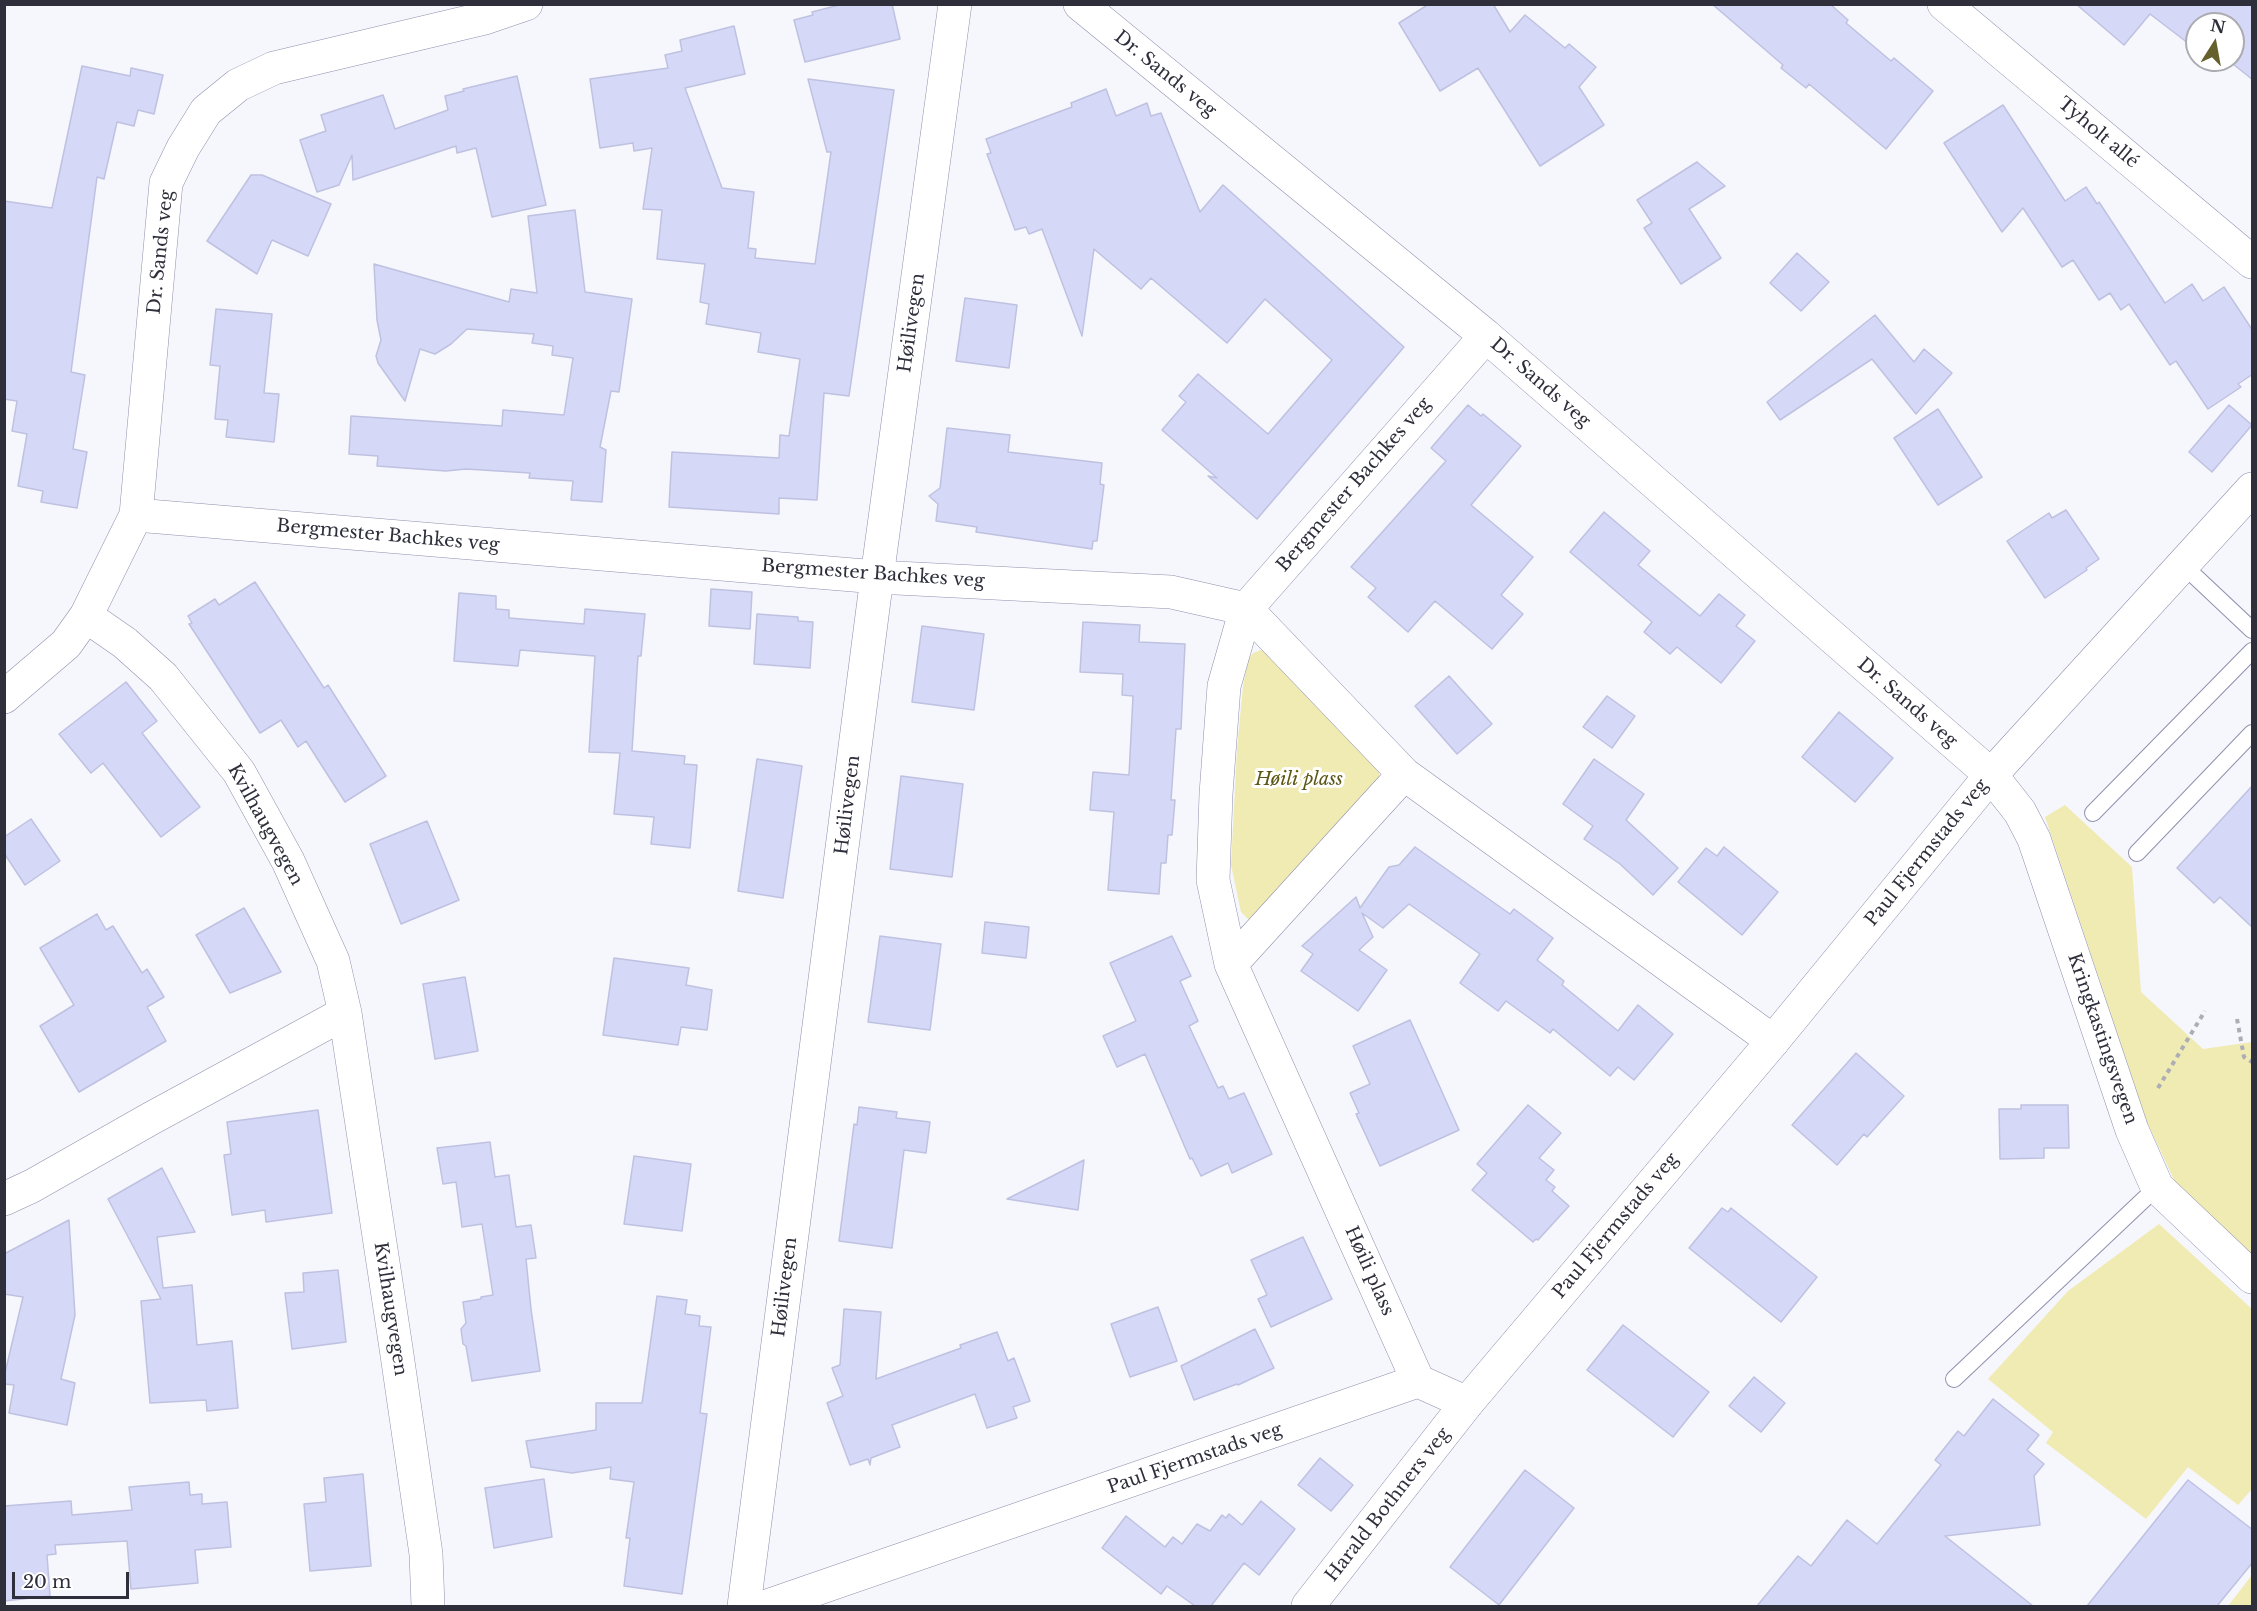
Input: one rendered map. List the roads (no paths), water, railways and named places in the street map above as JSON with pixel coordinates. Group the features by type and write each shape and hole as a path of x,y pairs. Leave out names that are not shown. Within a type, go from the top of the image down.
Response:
{"street":[{"name":"Dr. Sands veg","path":"4,697 66,644 86,616 136,515 166,183 183,148 206,111 238,85 274,68 485,18 526,4"},
{"name":"Høilivegen","path":"744,1606 877,577 955,4"},
{"name":"Dr. Sands veg","path":"1080,4 1486,336 1991,775"},
{"name":"Tyholt allé","path":"1944,4 2253,262"},
{"name":"Bergmester Bachkes veg","path":"136,515 877,577 1171,592 1246,609 1486,336"},
{"name":"Paul Fjermstads veg","path":"1467,1403 1773,1041 1991,775 2253,489"},
{"path":"1246,609 1404,774 1773,1041"},
{"name":"Høili plass","path":"1246,609 1224,686 1216,794 1213,880 1232,963 1418,1381"},
{"name":"Kvilhaugvegen","path":"86,616 125,643 163,677 239,772 288,861 333,961 345,1013 426,1554 428,1606"},
{"path":"1232,963 1404,774"},
{"name":"Kringkastingsvegen","path":"1991,775 2020,812 2034,839 2132,1130 2157,1187 2253,1277"},
{"path":"4,1199 33,1186 150,1119 345,1013"},
{"path":"1418,1381 1467,1403"},
{"name":"Paul Fjermstads veg","path":"767,1606 1418,1381"},
{"name":"Harald Bothners veg","path":"1308,1606 1467,1403"}],"lane":[{"path":"2184,565 2253,630"},
{"path":"2093,813 2253,651"},
{"path":"2137,852 2253,733"},
{"path":"1954,1379 2157,1187"}]}
